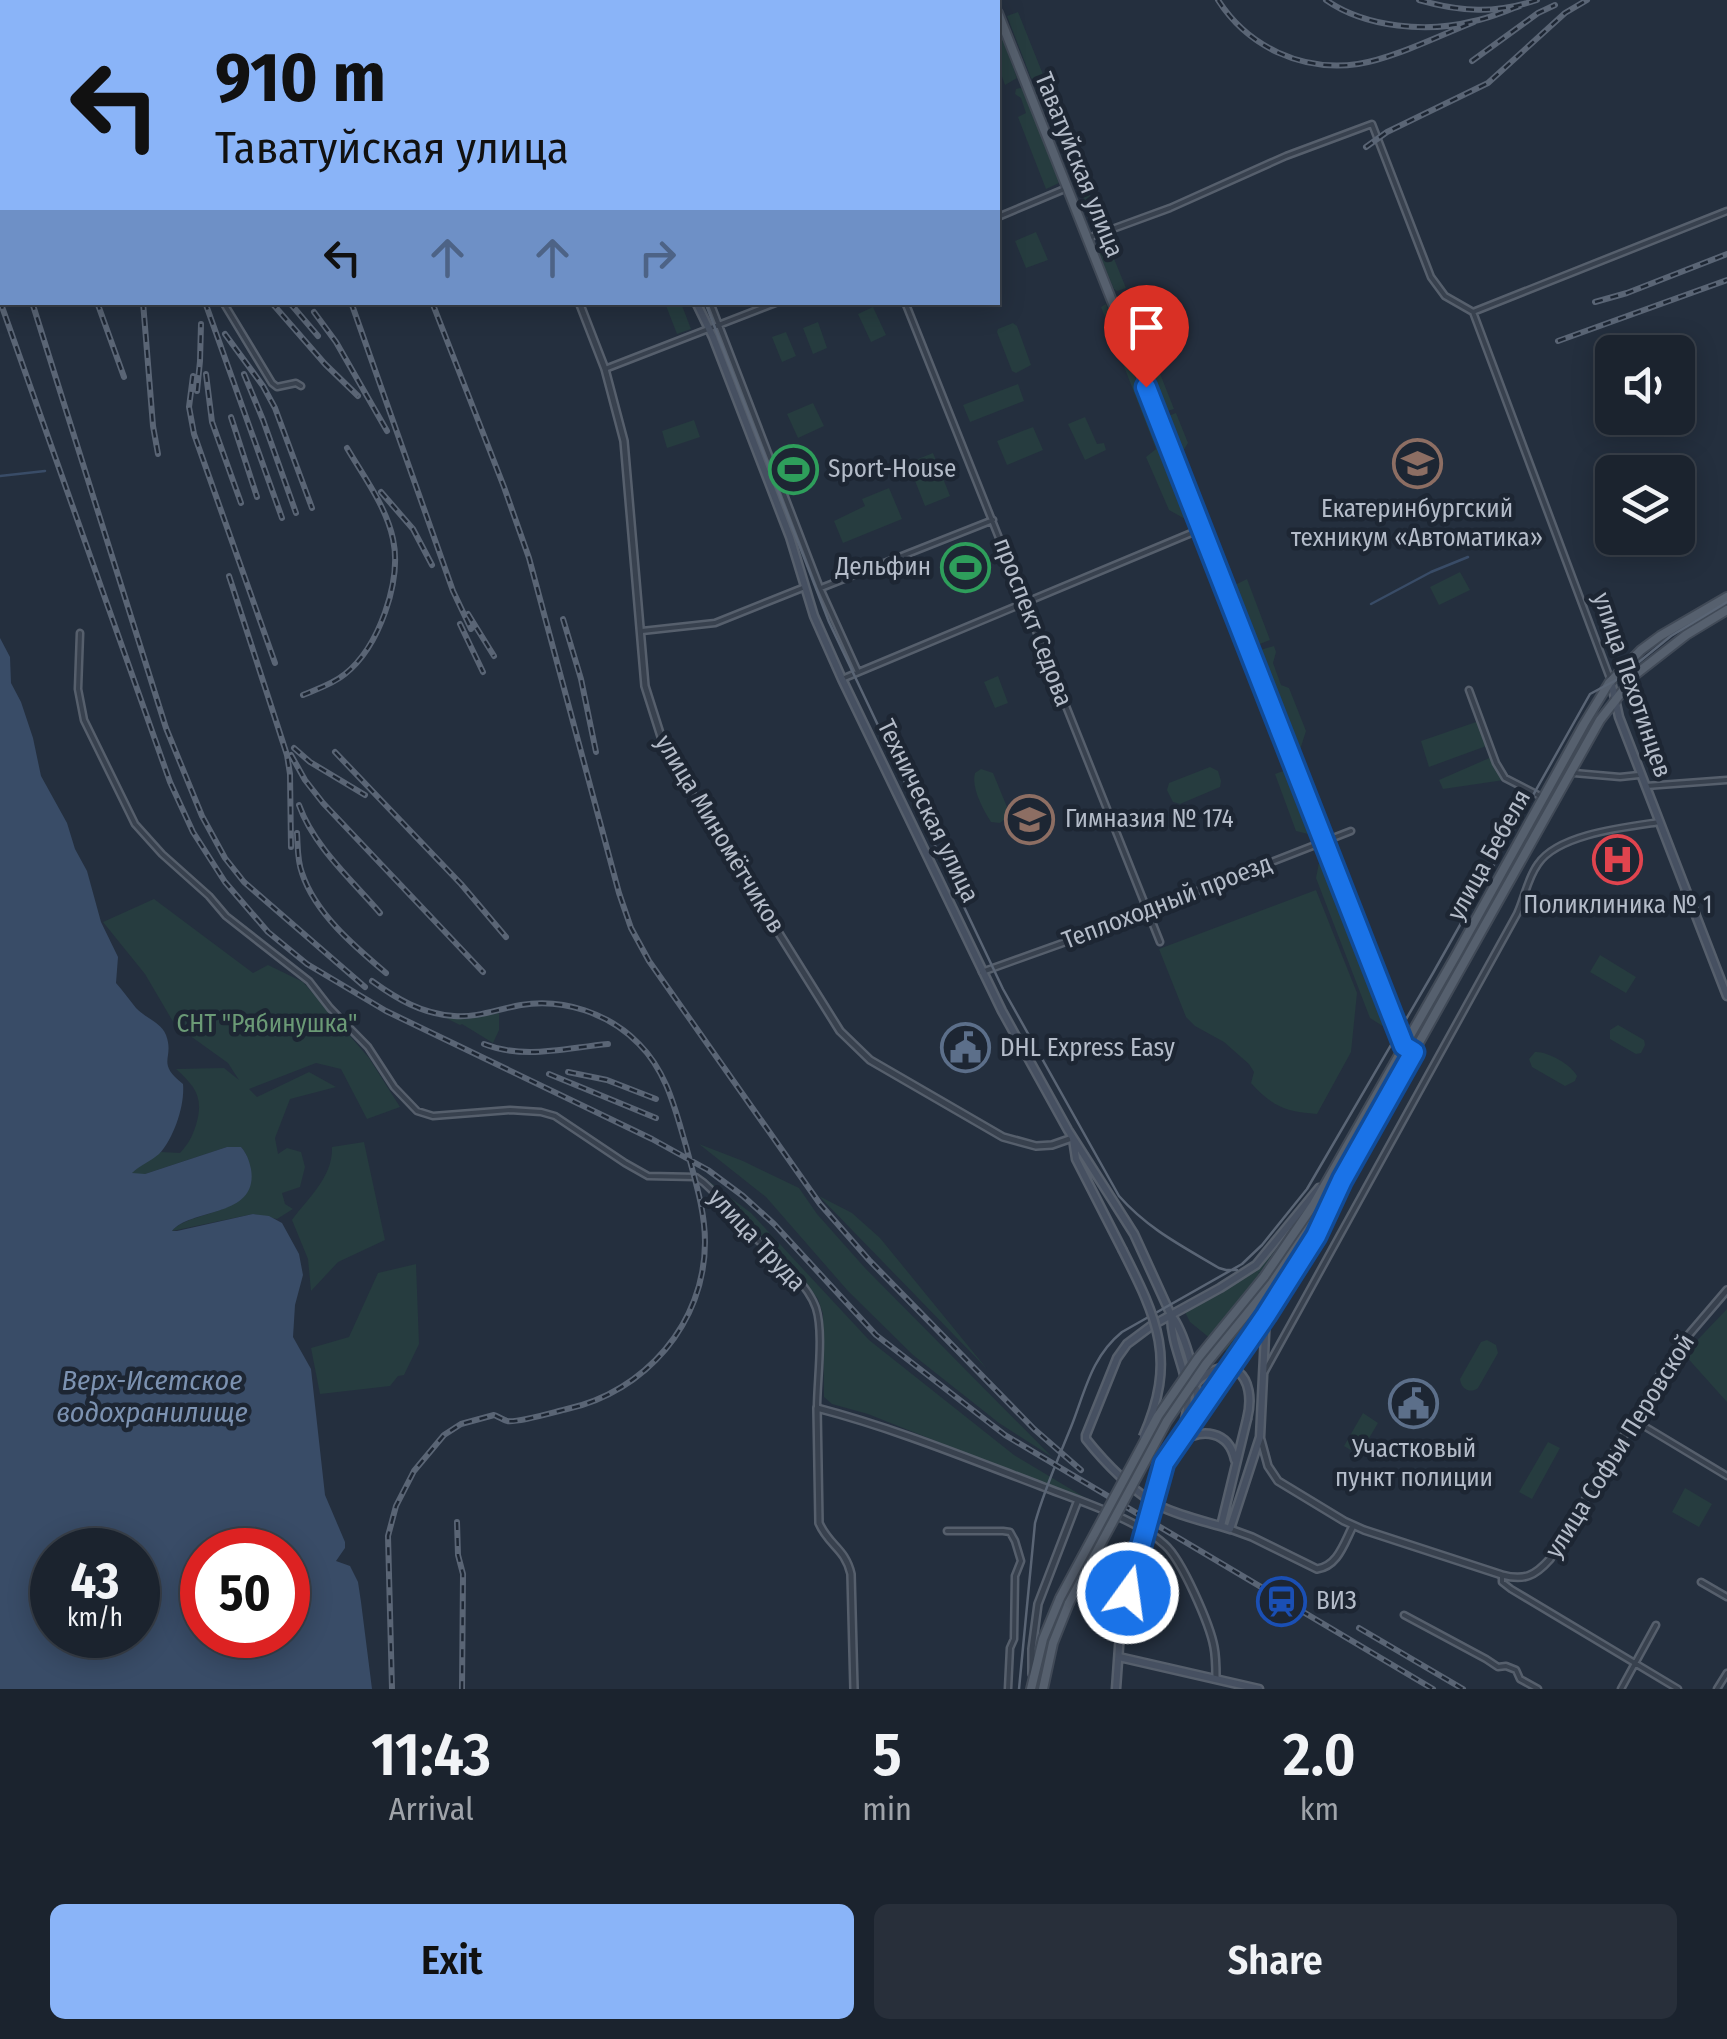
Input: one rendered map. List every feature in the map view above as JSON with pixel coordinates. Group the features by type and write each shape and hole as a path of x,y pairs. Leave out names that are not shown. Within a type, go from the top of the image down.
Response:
{"main road":[{"name":"Таватуйская улица","path":"1000,18 1404,1046"},
{"name":"Техническая улица","path":"697,305 790,538 814,616 842,679 982,972 1073,1138 1130,1227 1180,1326 1197,1394 1191,1422"},
{"name":"улица Бебеля","path":"1268,1280 1611,681 1641,650 1727,597"},
{"name":"улица Бебеля","path":"1116,1689 1121,1619 1156,1486 1169,1454 1316,1236 1342,1180 1600,720 1636,674 1686,635 1727,610"},
{"name":"улица Пехотинцев","path":"1611,681 1641,774 1727,996"},
{"path":"1404,1046 1414,1052"},
{"path":"1043,1689 1064,1601 1150,1421 1162,1370 1152,1311 1076,1160 1073,1138"},
{"name":"улица Бебеля","path":"1225,1527 1150,1501 1086,1439 1086,1434 1121,1351 1139,1333 1256,1264 1330,1174"},
{"name":"улица Бебеля","path":"1268,1280 1342,1180"},
{"path":"1134,1458 1178,1385 1219,1330 1268,1280"},
{"path":"1031,1687 1043,1638 1142,1463 1178,1404 1268,1280"},
{"name":"Техническая улица","path":"1171,1314 1189,1401 1178,1441"},
{"path":"1225,1527 1260,1436 1266,1315"},
{"path":"1178,1404 1210,1371 1225,1368 1239,1372 1248,1384 1248,1419 1225,1527"},
{"path":"1169,1454 1192,1435 1208,1432 1222,1438 1232,1449 1234,1472"},
{"path":"1119,1657 1259,1689"}],"street":[{"path":"1086,239 1372,124 1431,276 1445,296 1473,312 1727,211"},
{"path":"1000,215 1067,188"},
{"path":"225,305 272,384 300,386"},
{"name":"улица Миномётчиков","path":"580,305 605,369 624,441 645,686 664,746 840,1031 870,1060 1003,1137 1036,1146 1073,1138"},
{"path":"711,305 820,588 858,672"},
{"path":"605,369 770,305"},
{"name":"проспект Седова","path":"906,305 1160,942"},
{"name":"улица Пехотинцев","path":"1473,312 1611,681"},
{"path":"820,588 993,520"},
{"path":"842,679 1201,529"},
{"path":"642,631 716,623 805,586"},
{"name":"улица Труда","path":"80,633 78,689 84,720 135,824 162,854 226,916 309,981 368,1047 404,1100 418,1111 433,1116 510,1110 547,1113 648,1176 700,1180 782,1264 816,1308 820,1381 817,1408"},
{"path":"1469,690 1504,778 1544,798"},
{"path":"1569,774 1641,774"},
{"path":"1646,786 1727,780"},
{"path":"1265,1371 1517,914 1536,866 1547,852 1568,841 1660,822"},
{"name":"Теплоходный проезд","path":"982,972 1074,940 1350,831"},
{"name":"улица Софьи Перовской","path":"1502,1575 1527,1578 1539,1572 1550,1559 1674,1352 1727,1290"},
{"path":"854,1689 847,1558 824,1536 819,1522 817,1408 877,1425 1078,1500 1164,1544 1178,1561 1214,1644 1216,1679"},
{"path":"1634,1420 1727,1476"},
{"path":"1260,1436 1268,1466 1278,1480 1353,1526 1502,1575 1502,1582 1512,1589 1678,1689"},
{"path":"1031,1687 1038,1604 1078,1500"},
{"path":"1225,1527 1317,1569 1326,1568 1335,1560 1353,1526"},
{"path":"947,1531 1010,1532 1015,1541 1021,1561 1015,1576 1008,1689"},
{"path":"1701,1582 1727,1598"},
{"path":"1404,1615 1498,1668 1516,1670 1520,1679 1538,1689"},
{"path":"1620,1689 1656,1625"},
{"path":"1718,1689 1727,1673"}],"green space":[{"path":"1018,12 1044,77 1035,80 1007,16"},
{"path":"1000,31 1017,78 1005,85 1000,71"},
{"path":"1045,82 1068,139 1059,143 1035,89"},
{"path":"1020,88 1059,183 1046,189 1018,117 1026,113 1021,98 1015,94"},
{"path":"1078,165 1102,224 1095,227 1072,167"},
{"path":"1036,232 1048,260 1026,268 1015,241"},
{"path":"1095,245 1110,249 1126,288 1114,289"},
{"path":"1129,295 1174,409 1160,410 1118,301"},
{"path":"1106,304 1191,517 1187,520 1169,510 1146,457 1156,449 1101,307"},
{"path":"666,305 682,305 691,329 677,334"},
{"path":"873,307 886,335 871,342 858,314"},
{"path":"818,322 827,348 813,354 803,328"},
{"path":"1013,323 1031,365 1016,373 997,332"},
{"path":"786,332 796,356 782,362 772,337"},
{"path":"1018,384 1024,401 970,422 963,405"},
{"path":"813,403 824,426 798,438 787,414"},
{"path":"1176,413 1188,443 1181,454 1165,420"},
{"path":"1085,417 1097,444 1104,443 1106,450 1085,460 1068,424"},
{"path":"694,420 700,437 667,448 662,431"},
{"path":"1033,427 1043,450 1007,465 997,441"},
{"path":"933,453 950,496 925,506 908,463"},
{"path":"889,488 902,519 843,543 834,521 865,506 862,499"},
{"path":"1460,572 1470,590 1439,605 1430,587"},
{"path":"1247,579 1270,640 1257,645 1232,589"},
{"path":"1274,646 1273,663 1281,685 1289,688 1306,731 1298,756 1257,654"},
{"path":"998,676 1008,703 995,708 984,682"},
{"path":"1479,721 1489,745 1429,767 1421,741"},
{"path":"1494,756 1504,780 1443,789 1439,780"},
{"path":"1210,767 1218,771 1220,787 1180,804 1173,802 1167,790 1169,783"},
{"path":"981,769 993,773 1007,807 1006,818 1000,823 991,822 978,798 974,779"},
{"path":"1289,769 1315,832 1296,831 1275,774"},
{"path":"1320,858 1392,1032 1370,1018 1316,878"},
{"path":"1316,890 1357,993 1351,1052 1317,1114 1288,1110 1266,1098 1251,1083 1254,1072 1249,1064 1186,1017 1159,949"},
{"name":"СНТ \"Рябинушка\"","path":"154,899 253,973 268,965 303,982 369,1058 400,1107 367,1119 341,1069 316,1063 249,1089 257,1097 309,1072 336,1087 290,1099 275,1138 278,1154 287,1148 301,1152 305,1167 300,1187 282,1193 285,1204 293,1209 277,1219 253,1214 172,1231 244,1196 250,1184 250,1169 241,1147 227,1147 145,1174 131,1172 161,1152 180,1153 193,1133 198,1100 176,1069 224,1068 239,1080 228,1063 175,1025 145,974 103,922"},
{"path":"1600,955 1636,977 1626,993 1590,972"},
{"path":"499,1013 499,1030 493,1043 444,1017 467,1019"},
{"path":"1618,1025 1644,1040 1641,1053 1610,1039 1610,1030"},
{"path":"1535,1052 1565,1063 1577,1076 1575,1081 1565,1086 1532,1067 1529,1059"},
{"path":"364,1142 385,1240 338,1262 311,1291 308,1259 292,1220 329,1168 332,1147"},
{"path":"699,1144 799,1188 865,1268 1052,1457 999,1423 913,1355 848,1291 766,1197"},
{"path":"702,1176 751,1213 869,1340 1014,1455 1099,1506 868,1414 832,1404 824,1397 823,1314 818,1299 795,1270"},
{"path":"819,1196 852,1213 880,1238 987,1369"},
{"path":"1297,1221 1258,1272 1280,1289 1232,1356 1190,1322 1185,1312 1224,1292 1258,1266"},
{"path":"416,1264 419,1344 404,1375 390,1386 320,1394 311,1348 349,1337 378,1273"},
{"path":"1727,1309 1727,1402 1684,1354"},
{"path":"1487,1340 1496,1345 1498,1353 1478,1388 1466,1390 1460,1379 1481,1342"},
{"path":"1363,1413 1378,1423 1359,1455 1344,1446"},
{"path":"1548,1442 1560,1448 1532,1499 1519,1492"},
{"path":"1685,1488 1712,1504 1699,1527 1672,1512"}],"water":[{"name":"Верх-Исетское водохранилище","path":"0,638 10,657 11,683 33,738 41,776 67,823 87,871 101,922 118,957 116,983 136,1008 164,1031 168,1065 183,1084 180,1111 169,1139 159,1154 132,1173 145,1174 227,1147 241,1147 251,1169 251,1185 245,1196 172,1231 253,1214 269,1216 282,1223 299,1254 303,1275 295,1305 293,1337 311,1369 325,1495 345,1542 336,1561 350,1566 358,1582 372,1689 0,1689"}],"waterway":[{"path":"0,476 45,471"},
{"path":"1371,604 1468,557"}],"tram line":[{"path":"706,305 829,622 1003,989 1119,1196 1179,1244 1219,1268 1237,1270"},
{"path":"1019,1689 1035,1523 1085,1388 1103,1352 1122,1332 1242,1264 1262,1245 1307,1189 1590,694 1618,679 1671,636 1727,602"}],"railway":[{"path":"1218,0 1230,17 1261,43 1278,53 1317,64 1371,61 1474,22"},
{"path":"1326,0 1360,17 1418,27 1456,25 1520,6"},
{"path":"1419,0 1478,10 1537,0"},
{"path":"1366,147 1387,132 1488,83 1565,13 1587,0"},
{"path":"1472,61 1555,5"},
{"path":"1595,302 1727,254"},
{"path":"1558,341 1727,280"},
{"path":"1,305 170,782 193,832 225,882 268,932 307,964 386,1011 652,1139 708,1170 774,1224 876,1335 1005,1435 1433,1689"},
{"path":"33,305 166,728 202,816 225,858 244,882 365,987"},
{"path":"98,305 124,377"},
{"path":"143,305 158,454"},
{"path":"206,305 282,518"},
{"path":"274,305 358,396"},
{"path":"292,305 318,336"},
{"path":"352,305 453,591 471,629"},
{"path":"433,305 529,558 619,893 631,928 649,961 820,1204 869,1260 1034,1429 1081,1470"},
{"path":"314,312 336,342 387,431"},
{"path":"197,391 201,324"},
{"path":"225,334 275,408 312,508"},
{"path":"206,374 212,422 241,503"},
{"path":"244,374 296,513"},
{"path":"193,376 189,407 194,434 275,663"},
{"path":"231,417 257,497"},
{"path":"303,695 335,681 357,662 378,630 391,593 395,556 390,527 347,448"},
{"path":"381,492 413,529 432,565"},
{"path":"229,576 287,755 291,847"},
{"path":"468,614 494,656"},
{"path":"563,619 581,679 596,752"},
{"path":"460,624 483,672"},
{"path":"294,748 365,795"},
{"path":"335,752 506,937"},
{"path":"291,755 323,803 483,972"},
{"path":"299,805 324,849 380,913"},
{"path":"297,833 300,868 316,902 349,940 386,973"},
{"path":"372,981 410,1005 442,1015 471,1016 521,1005 553,1004 600,1016 627,1033 649,1055 669,1092 698,1193 705,1242 702,1272 682,1326 645,1370 621,1387 567,1409 507,1421 494,1415 461,1424 444,1435 414,1471 396,1506 388,1536 392,1689"},
{"path":"484,1044 530,1052 608,1044"},
{"path":"568,1072 607,1080 656,1099"},
{"path":"549,1074 656,1118"},
{"path":"457,1522 463,1574 462,1689"},
{"path":"1359,1628 1463,1689"}],"place":[{"name":"Екатеринбургский техникум «Автоматика»","path":"1417,463"},
{"name":"Sport-House","path":"793,469"},
{"name":"Дельфин","path":"966,567"},
{"name":"Гимназия № 174","path":"1030,819"},
{"name":"Поликлиника № 1","path":"1618,859"},
{"name":"DHL Express Easy","path":"965,1048"},
{"name":"Участковый пункт полиции","path":"1414,1403"},
{"name":"ВИЗ","path":"1281,1601"}],"route":[{"path":"1128,1593 1164,1463 1316,1236 1342,1180 1414,1052 1404,1046 1146,387"}]}
